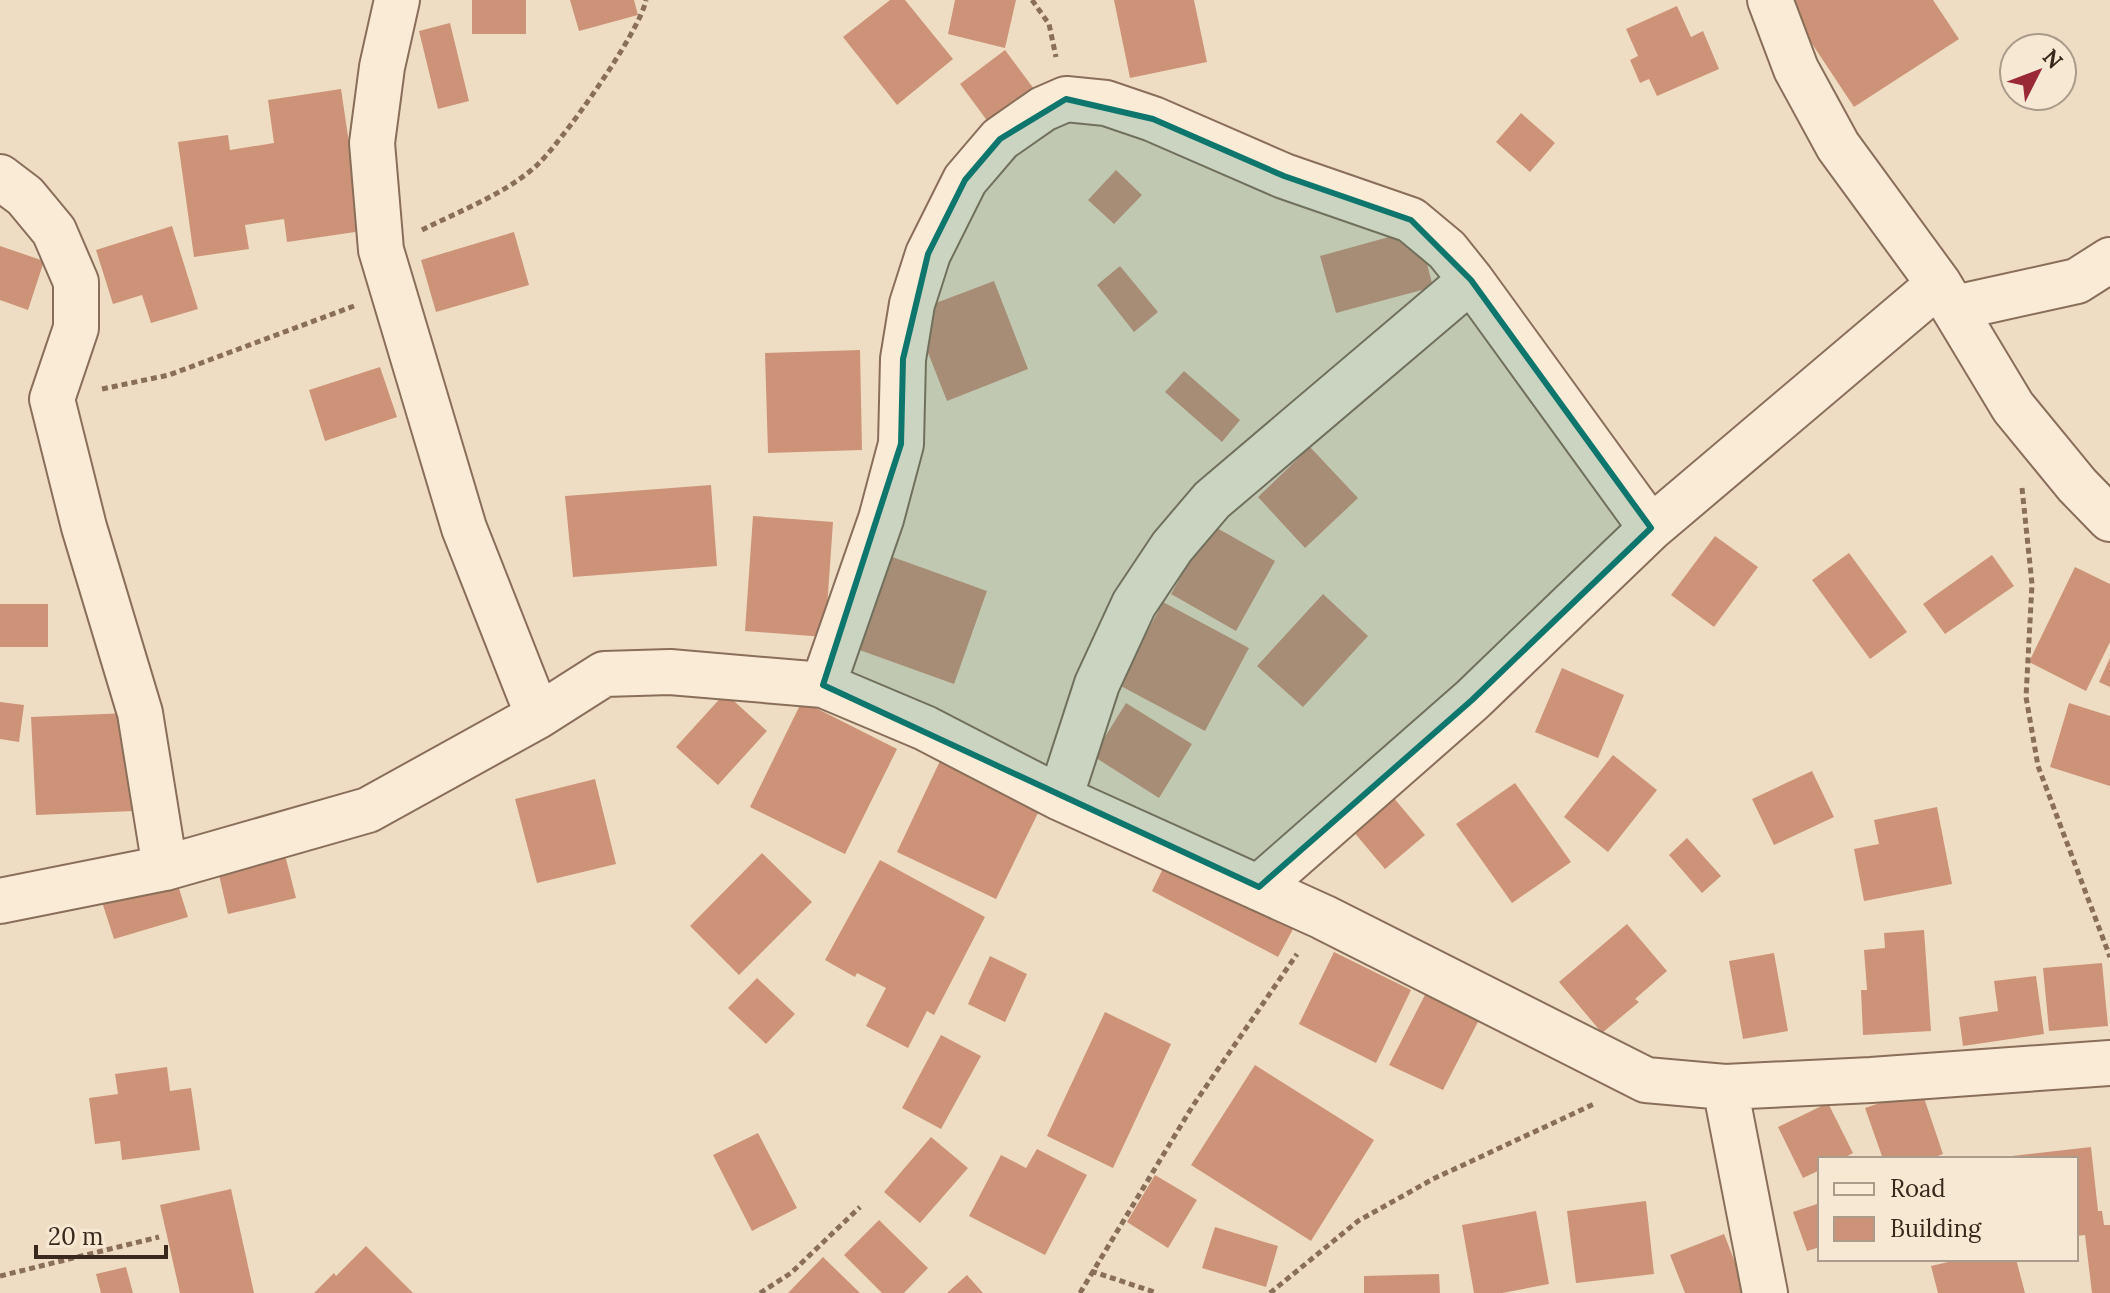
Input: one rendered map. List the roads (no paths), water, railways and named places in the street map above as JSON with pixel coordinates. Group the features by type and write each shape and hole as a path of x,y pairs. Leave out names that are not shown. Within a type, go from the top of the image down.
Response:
{"street":[{"path":"397,0 382,67 372,143 381,250 464,528 538,716"},
{"path":"1770,0 1796,69 1838,146 1947,296 2013,407 2077,485 2110,519"},
{"path":"823,685 881,519 901,444 903,359 912,304 928,254 965,180 1000,139 1043,109 1066,99 1106,103 1153,119 1284,176 1411,220 1447,250 1471,280 1651,528"},
{"path":"0,177 25,196 54,231 76,282 76,328 52,399 84,527 140,713 165,868"},
{"path":"1259,887 1472,700 1651,528 1947,296 2077,281 2110,260"},
{"path":"1060,798 1097,684 1134,604 1172,547 1212,500 1471,280"},
{"path":"0,901 165,868 368,810 538,716 604,674 670,672 823,685 925,728 1060,798 1323,917 1646,1080 1725,1087 2110,1063"},
{"path":"1725,1087 1765,1293"}]}
